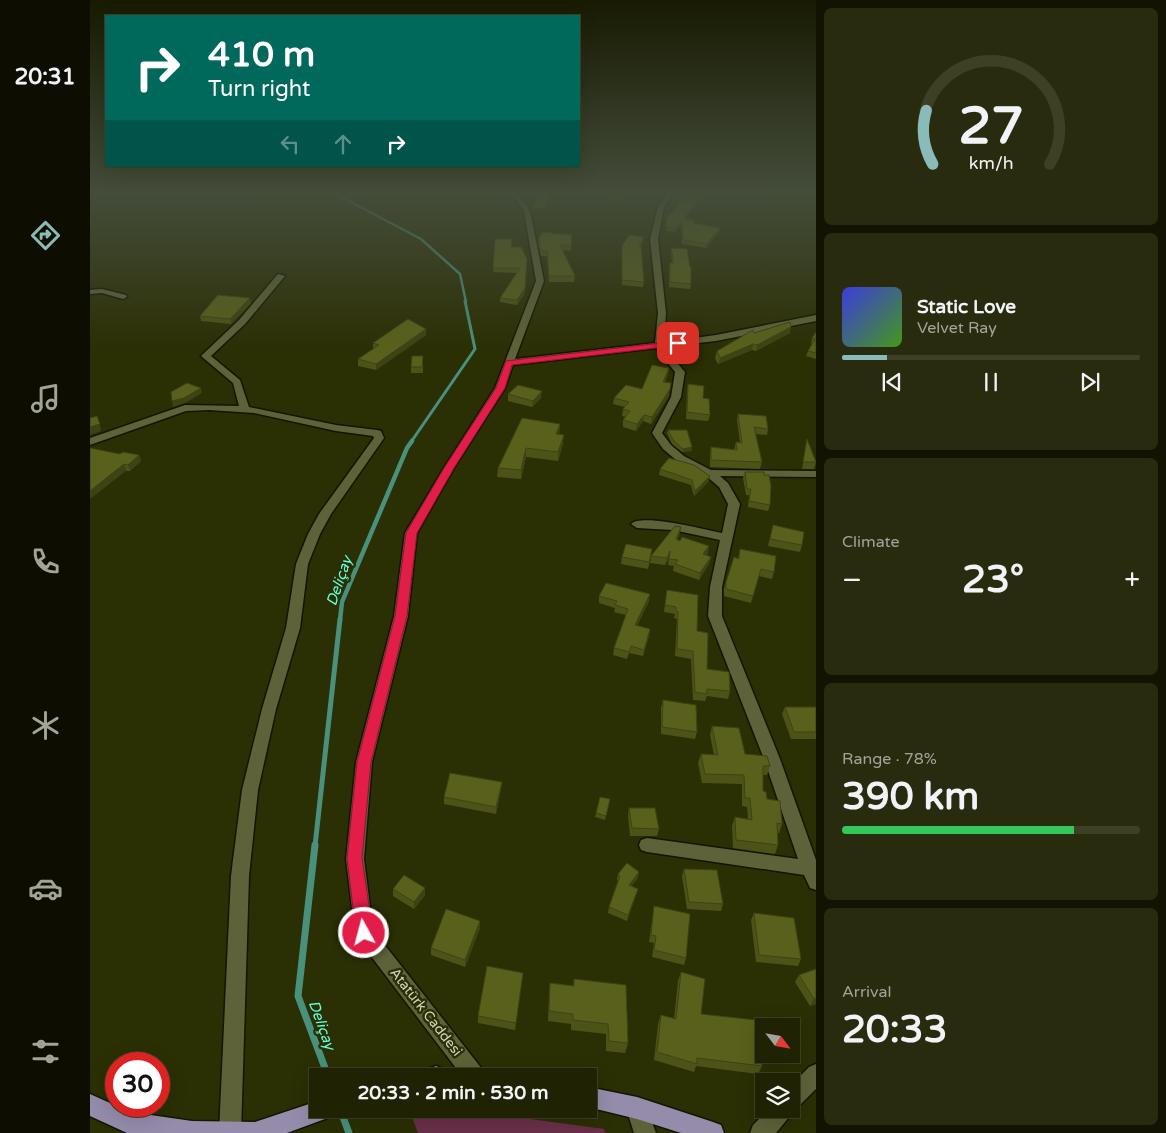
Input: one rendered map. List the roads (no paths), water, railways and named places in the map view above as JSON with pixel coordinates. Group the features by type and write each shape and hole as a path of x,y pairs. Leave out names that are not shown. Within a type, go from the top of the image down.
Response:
{"main road":[{"path":"597,1099 637,1108 713,1133"},
{"path":"90,1105 129,1123 191,1132 255,1133 309,1115"}],"street":[{"name":"Atatürk Caddesi","path":"469,1068 364,933 355,858 364,762 401,616 411,533 449,468 500,388 540,281 533,244"},
{"path":"647,845 813,875 772,759 715,616 716,588 734,504 724,485 709,472 680,458 667,447 657,433 676,397 680,372 659,346 662,313 655,244"},
{"path":"245,410 237,382 206,356 242,322 281,276"},
{"path":"90,292 102,291 123,298"},
{"path":"509,362 716,338 816,318"},
{"path":"798,322 816,327"},
{"path":"90,442 185,408 209,407 286,416 336,428 378,433 379,438 325,514 314,534 302,564 293,628 268,709 250,790 240,886 234,995 230,1133"},
{"path":"709,472 816,474"},
{"path":"638,524 673,526 726,538"},
{"path":"800,1091 816,1074"},
{"path":"637,1108 645,1133"},
{"path":"761,1133 775,1118"}],"waterway":[{"name":"Deliçay","path":"426,244 460,274 466,302"},
{"name":"Deliçay","path":"411,442 475,349 465,301"},
{"name":"Deliçay","path":"340,620 342,602 407,448 412,441"},
{"name":"Deliçay","path":"315,846 340,619"},
{"name":"Deliçay","path":"315,845 298,996 325,1068"},
{"name":"Deliçay","path":"343,1118 349,1133"}]}
